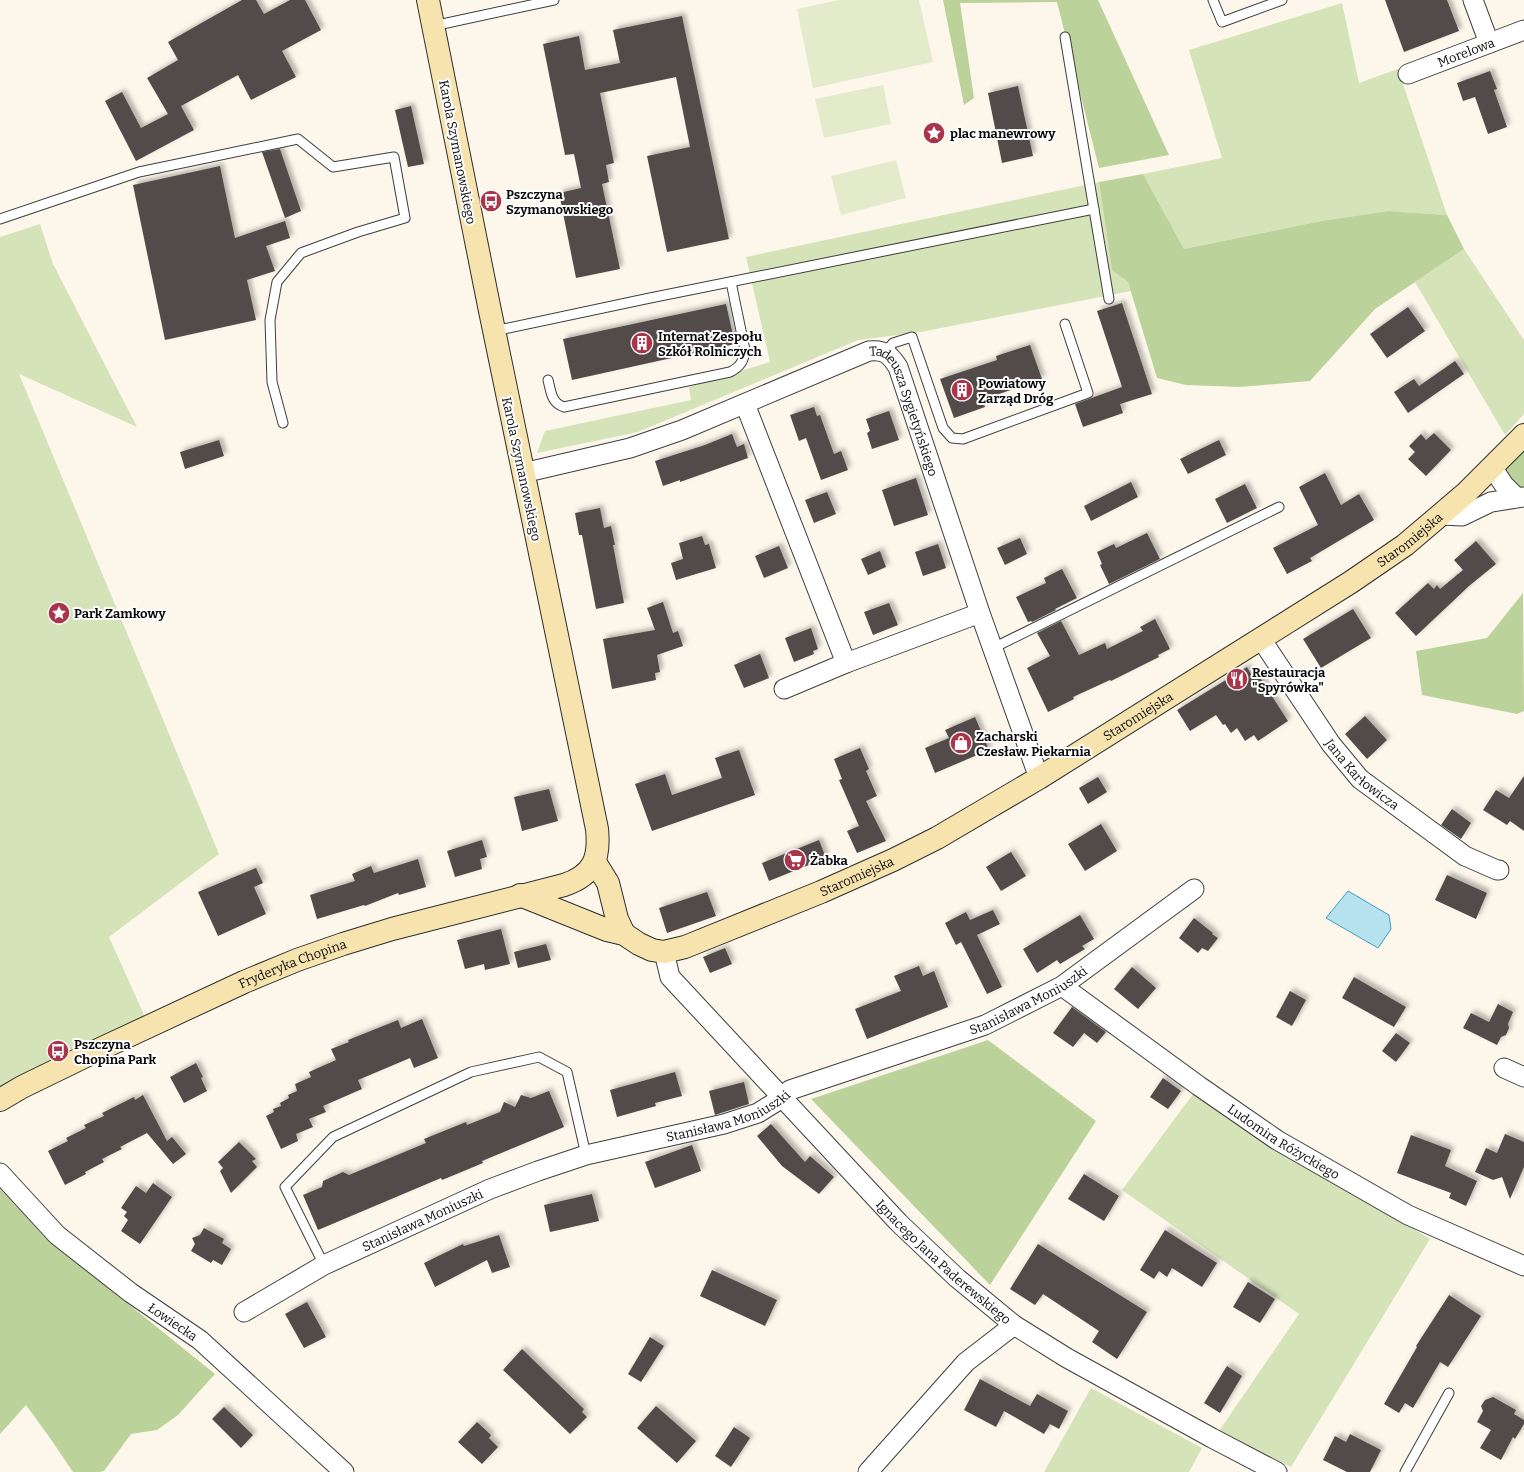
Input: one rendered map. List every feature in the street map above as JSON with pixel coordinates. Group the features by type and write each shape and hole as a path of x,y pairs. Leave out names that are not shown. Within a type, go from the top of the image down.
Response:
{"street":[{"name":"Karola Szymanowskiego","path":"428,0 494,332 597,828 597,852 595,862"},
{"path":"1474,0 1489,43"},
{"name":"Morelowa","path":"1408,74 1524,30"},
{"name":"Tadeusza Sygietyńskiego","path":"523,473 630,448 682,430 869,352 878,350 885,353 893,358 898,368 980,613 1039,778"},
{"path":"745,404 846,663"},
{"name":"Staromiejska","path":"520,895 607,930 624,934 639,944 652,950 664,952 685,947 821,892 893,860 937,838 1039,778 1381,562 1442,515 1524,434"},
{"path":"1492,467 1504,484 1520,497"},
{"path":"1442,515 1462,516 1491,502 1520,497"},
{"path":"784,689 846,663 980,613"},
{"name":"Jana Karłowicza","path":"1261,639 1331,744 1360,779 1465,856 1499,870"},
{"path":"595,862 608,883 617,919 624,934"},
{"name":"Fryderyka Chopina","path":"0,1100 22,1087 244,982 297,960 392,929 576,880 588,872 595,862"},
{"name":"Stanisława Moniuszki","path":"244,1312 324,1265 490,1190 538,1171 586,1156 724,1124 758,1113 782,1098 790,1090 985,1025 1062,986 1194,889"},
{"name":"Ignacego Jana Paderewskiego","path":"664,952 670,977 899,1223 957,1278 1014,1325 1067,1358 1276,1472"},
{"name":"Ludomira Różyckiego","path":"1062,986 1199,1086 1277,1140 1408,1215 1524,1266"},
{"path":"1504,1068 1524,1077"},
{"name":"Łowiecka","path":"0,1173 57,1235 131,1293 200,1340 344,1472"},
{"path":"868,1472 966,1362 1014,1325"}],"lane":[{"path":"433,26 554,0"},
{"path":"1213,0 1222,22 1282,0"},
{"path":"1065,37 1109,299"},
{"path":"0,219 139,172 298,139 333,167 394,157 405,218 358,232 301,253 277,282 270,320 272,382 283,423"},
{"path":"494,332 731,282 1094,209"},
{"path":"548,380 552,398 558,405 564,406 730,372 737,368 744,359 745,350 731,282"},
{"path":"885,353 893,343 912,337 943,428 952,438 963,439 1088,393 1065,324"},
{"path":"993,648 1279,507"},
{"path":"324,1265 285,1187 333,1136 471,1072 539,1057 567,1072 586,1156"},
{"path":"1404,1472 1449,1393"}],"green space":[{"path":"839,0 919,0 933,62 813,88 797,9"},
{"path":"943,0 1098,0 1169,155 1099,168 1057,2 960,3 974,98 964,105"},
{"path":"1342,3 1359,83 1398,69 1447,215 1388,211 1321,221 1184,249 1143,174 1222,158 1189,50"},
{"path":"883,85 891,124 824,138 815,99"},
{"path":"896,160 906,198 841,215 831,176"},
{"path":"1143,174 1184,249 1321,221 1388,211 1447,215 1464,249 1375,309 1310,381 1240,387 1186,385 1157,378 1128,282 1112,270 1099,182"},
{"path":"1099,182 1112,269 1128,282 1131,291 921,332 858,340 638,432 537,453 545,431 691,400 689,387 770,362 746,257"},
{"name":"Park Zamkowy","path":"40,224 53,264 137,427 19,374 219,854 109,937 145,1017 0,1093 0,237"},
{"path":"1464,249 1524,340 1524,414 1505,435 1415,282"},
{"path":"1524,443 1524,490 1521,490 1499,469"},
{"path":"1523,593 1524,711 1517,714 1422,695 1416,651 1487,638"},
{"path":"988,1040 1096,1121 990,1285 811,1099"},
{"path":"1193,1094 1430,1239 1291,1467 1219,1431 1299,1314 1122,1190"},
{"path":"0,1189 44,1236 215,1374 178,1415 157,1430 131,1434 104,1471 73,1472 26,1405 0,1434"},
{"path":"1091,1388 1202,1448 1189,1472 1044,1472"}],"water":[{"path":"1348,891 1389,915 1391,929 1378,948 1326,918"}],"building":[{"path":"242,0 256,0 264,14 290,0 305,0 321,30 282,51 296,77 251,100 238,75 181,106 194,130 136,161 105,101 122,92 141,128 168,114 147,78 178,60 168,42"},
{"path":"1385,0 1447,0 1459,31 1404,52"},
{"path":"682,16 729,239 667,252 647,156 690,147 676,77 600,93 614,163 606,165 609,182 602,184 620,269 576,278 559,193 581,188 574,154 565,155 543,44 579,36 585,70 620,63 613,30"},
{"path":"1490,71 1497,89 1494,90 1507,127 1488,134 1475,97 1463,101 1457,83"},
{"path":"1018,86 1033,156 1002,163 988,93"},
{"path":"411,106 424,164 408,167 395,110"},
{"path":"280,149 301,211 285,218 262,152"},
{"path":"220,166 235,238 285,221 290,238 266,246 275,271 247,280 256,320 165,340 133,185"},
{"path":"1122,303 1152,394 1120,404 1123,413 1083,427 1075,404 1122,387 1097,311"},
{"name":"Internat Zespołu Szkół Rolniczych","path":"726,304 735,344 572,380 563,339"},
{"path":"1408,307 1425,331 1387,358 1370,334"},
{"path":"1030,345 1042,379 982,400 985,407 954,418 940,379 997,360 996,356"},
{"path":"1455,361 1464,374 1408,413 1394,392 1414,379 1419,386"},
{"path":"814,407 817,416 820,415 834,454 841,451 848,470 821,480 806,438 799,441 790,415"},
{"path":"889,411 899,440 872,449 867,433 870,431 866,419"},
{"path":"1434,433 1451,450 1426,476 1408,459 1415,452 1409,446 1421,434 1426,440"},
{"path":"732,434 737,447 744,444 748,458 680,482 680,480 663,486 655,461 705,445"},
{"path":"219,440 224,456 185,469 180,452"},
{"path":"1219,440 1226,455 1188,474 1180,459"},
{"path":"1325,473 1341,505 1359,494 1374,520 1310,558 1312,561 1287,574 1273,548 1318,525 1299,487"},
{"path":"916,478 928,515 894,526 882,490"},
{"path":"1131,482 1138,497 1091,521 1084,506"},
{"path":"1245,484 1257,508 1227,523 1215,499"},
{"path":"827,492 836,514 814,523 805,500"},
{"path":"600,508 604,528 611,526 624,603 596,609 582,535 579,535 575,513"},
{"path":"1147,533 1160,559 1109,584 1100,565 1102,564 1097,552 1114,544 1116,548"},
{"path":"702,536 705,545 709,544 716,568 676,580 671,563 683,559 679,543"},
{"path":"1020,538 1027,554 1005,565 997,548"},
{"path":"1476,541 1496,564 1469,586 1416,636 1395,613 1428,583 1434,589 1437,585 1440,589 1463,570 1454,560"},
{"path":"938,544 946,568 923,576 915,552"},
{"path":"779,546 788,568 764,578 755,556"},
{"path":"880,551 886,567 868,575 861,559"},
{"path":"1062,569 1077,598 1032,622 1028,622 1016,597 1046,583 1044,578"},
{"path":"663,602 673,633 678,631 683,646 657,655 660,672 655,673 656,680 612,689 603,639 655,630 647,608"},
{"path":"889,603 898,625 873,635 864,612"},
{"path":"1353,609 1371,638 1321,668 1303,639"},
{"path":"1155,619 1170,649 1158,655 1159,657 1111,681 1110,680 1073,697 1074,699 1048,712 1027,668 1050,656 1037,633 1061,621 1079,655 1105,643 1107,649 1143,631 1140,627"},
{"path":"811,628 818,649 813,651 814,654 794,662 785,638"},
{"path":"760,654 769,678 744,688 734,665"},
{"path":"1247,667 1252,676 1257,673 1288,721 1258,741 1254,735 1245,741 1237,728 1231,733 1216,715 1190,731 1177,710"},
{"path":"1365,716 1387,740 1367,759 1345,734"},
{"path":"975,717 989,750 935,773 925,748 949,738 945,730"},
{"path":"860,748 869,769 866,771 877,796 866,801 886,841 857,853 847,831 859,826 839,780 842,779 834,759"},
{"path":"739,750 755,795 652,831 635,784 665,774 672,795 722,778 715,758"},
{"path":"1524,776 1524,831 1510,821 1507,825 1483,810 1496,790 1509,798"},
{"path":"1098,777 1107,792 1088,804 1079,788"},
{"path":"549,789 558,821 522,831 514,797"},
{"path":"1452,809 1471,823 1461,839 1441,825"},
{"path":"1101,824 1117,851 1085,871 1068,844"},
{"path":"482,840 487,857 480,859 482,869 455,877 447,851"},
{"path":"819,840 826,858 769,881 762,863"},
{"path":"1011,852 1026,876 1001,891 986,867"},
{"path":"418,859 426,887 399,895 398,893 365,906 364,905 317,919 310,895 355,881 352,874 371,866 374,873"},
{"path":"256,868 263,883 254,887 266,914 218,936 198,892"},
{"path":"1447,875 1487,893 1476,919 1435,900"},
{"path":"707,892 716,916 667,933 659,908"},
{"path":"993,910 1000,924 977,935 1002,987 987,994 961,942 956,945 945,923 966,912 970,920"},
{"path":"1080,915 1094,939 1082,946 1085,949 1060,964 1057,960 1037,973 1023,949"},
{"path":"1194,918 1218,938 1208,951 1202,948 1198,953 1179,938"},
{"path":"501,929 510,964 485,970 484,964 465,969 457,940"},
{"path":"546,944 551,960 518,968 514,952"},
{"path":"725,948 732,964 710,973 703,957"},
{"path":"919,966 923,976 934,971 948,1007 867,1039 855,1009 901,991 894,976"},
{"path":"1132,967 1156,988 1138,1009 1114,989"},
{"path":"1354,977 1406,1007 1394,1027 1342,998"},
{"path":"1290,991 1306,1000 1292,1026 1276,1017"},
{"path":"1498,1004 1513,1012 1508,1024 1509,1028 1506,1035 1501,1037 1497,1045 1463,1028 1471,1013 1489,1022"},
{"path":"1072,1007 1106,1032 1097,1043 1084,1033 1073,1047 1053,1033"},
{"path":"422,1019 438,1058 414,1068 410,1058 358,1080 362,1089 323,1106 326,1112 309,1119 313,1127 296,1134 298,1141 281,1149 266,1116 274,1112 273,1109 281,1106 280,1103 289,1098 288,1095 297,1091 295,1084 311,1077 309,1072 336,1060 331,1049 349,1042 348,1040 398,1020 401,1028"},
{"path":"1396,1033 1410,1043 1396,1062 1382,1051"},
{"path":"196,1063 203,1077 201,1078 207,1091 184,1103 170,1077"},
{"path":"675,1072 682,1096 655,1103 656,1106 617,1117 610,1090"},
{"path":"1163,1078 1181,1091 1168,1109 1150,1097"},
{"path":"744,1082 749,1104 715,1115 709,1091"},
{"path":"549,1091 564,1127 482,1161 483,1163 442,1180 441,1178 318,1230 303,1195 322,1187 323,1181 343,1172 349,1175 426,1143 424,1139 466,1122 467,1125 500,1112 504,1102 515,1107 521,1095 531,1098"},
{"path":"143,1095 167,1141 172,1137 186,1154 173,1164 147,1133 120,1147 122,1149 102,1159 104,1162 65,1185 48,1151 68,1141 66,1138 86,1128 84,1125 104,1116 102,1113 134,1097 135,1100"},
{"path":"771,1124 805,1162 810,1156 834,1177 819,1194 782,1166 757,1136"},
{"path":"1505,1134 1524,1142 1524,1167 1510,1199 1502,1177 1493,1180 1475,1172 1486,1148 1497,1153"},
{"path":"1411,1135 1451,1150 1445,1166 1477,1181 1466,1206 1449,1198 1451,1193 1397,1173"},
{"path":"239,1142 256,1159 252,1161 257,1167 231,1193 220,1171 223,1168 218,1162"},
{"path":"692,1145 701,1171 655,1188 645,1162"},
{"path":"1084,1174 1119,1196 1104,1221 1068,1199"},
{"path":"153,1183 172,1197 140,1244 121,1231 128,1220 124,1216 127,1212 121,1208 136,1186 146,1193"},
{"path":"592,1194 599,1221 550,1232 544,1205"},
{"path":"204,1228 224,1239 222,1243 231,1249 222,1265 213,1260 211,1263 191,1251 195,1244 192,1238 200,1235"},
{"path":"1165,1230 1217,1263 1202,1287 1172,1268 1167,1277 1159,1271 1154,1279 1140,1270"},
{"path":"499,1235 510,1267 492,1273 487,1260 435,1287 424,1263 463,1244 464,1246"},
{"path":"1038,1244 1147,1312 1117,1359 1092,1342 1099,1331 1043,1294 1035,1305 1010,1289"},
{"path":"712,1270 777,1300 765,1326 700,1296"},
{"path":"1248,1282 1275,1299 1260,1323 1233,1307"},
{"path":"1449,1295 1481,1316 1448,1367 1440,1362 1413,1408 1405,1403 1399,1413 1384,1404 1417,1347 1416,1346"},
{"path":"307,1302 326,1337 304,1348 285,1314"},
{"path":"650,1337 664,1346 641,1382 628,1374"},
{"path":"522,1349 584,1409 582,1412 587,1417 570,1434 503,1370"},
{"path":"1227,1366 1242,1376 1220,1413 1204,1403"},
{"path":"980,1379 1030,1406 1037,1394 1068,1411 1059,1429 1050,1424 1044,1434 1004,1411 996,1427 964,1410"},
{"path":"1493,1397 1516,1410 1514,1414 1524,1420 1524,1424 1515,1439 1513,1437 1501,1460 1480,1448 1491,1430 1477,1422 1483,1411 1481,1406 1485,1400"},
{"path":"656,1406 696,1441 677,1463 637,1428"},
{"path":"224,1407 253,1435 241,1448 212,1419"},
{"path":"477,1422 491,1435 489,1438 498,1447 482,1464 458,1442"},
{"path":"734,1427 750,1438 731,1467 715,1456"},
{"path":"1350,1434 1381,1450 1370,1472 1347,1472 1323,1460 1335,1436 1346,1442"}],"place":[{"name":"plac manewrowy","path":"934,133"},
{"name":"Pszczyna Szymanowskiego","path":"491,201"},
{"name":"Internat Zespołu Szkół Rolniczych","path":"642,343"},
{"name":"Powiatowy Zarząd Dróg","path":"962,390"},
{"name":"Park Zamkowy","path":"59,613"},
{"name":"Restauracja \"Spyrówka\"","path":"1237,679"},
{"name":"Zacharski Czesław. Piekarnia","path":"961,743"},
{"name":"Żabka","path":"795,860"},
{"name":"Pszczyna Chopina Park","path":"58,1051"}]}
